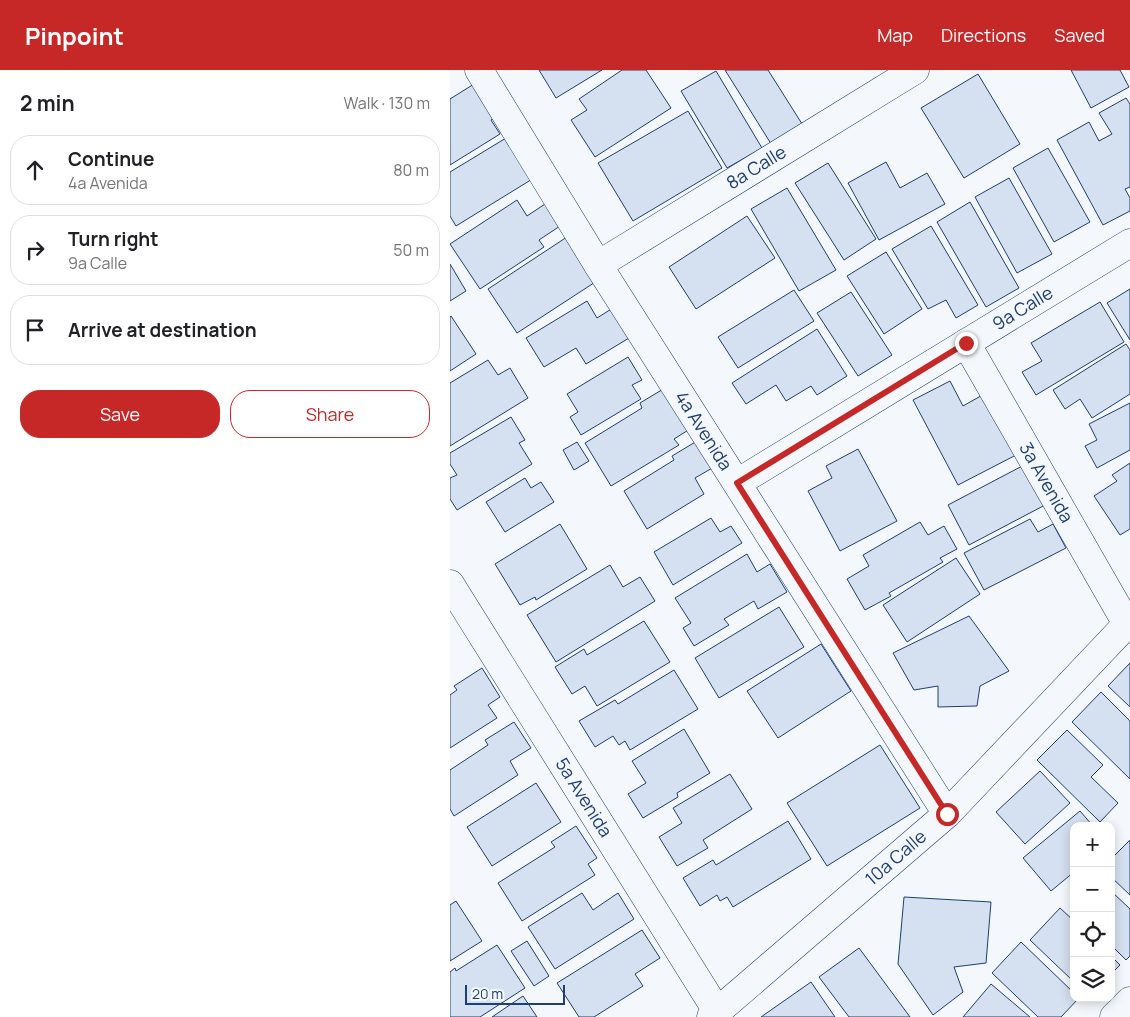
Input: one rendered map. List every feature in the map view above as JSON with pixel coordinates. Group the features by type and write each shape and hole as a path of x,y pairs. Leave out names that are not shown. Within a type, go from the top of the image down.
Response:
{"street":[{"name":"4a Avenida","path":"479,70 598,265 947,814"},
{"name":"8a Calle","path":"598,265 915,70"},
{"name":"9a Calle","path":"737,483 1130,243"},
{"name":"3a Avenida","path":"966,343 1129,622"},
{"name":"5a Avenida","path":"450,584 714,1014"},
{"name":"10a Calle","path":"714,1014 947,814 1129,622"}],"building":[{"path":"539,70 602,70 556,98"},
{"path":"622,70 646,70 671,108 595,157 571,120 587,110 579,99"},
{"path":"725,70 768,70 804,127 773,147"},
{"path":"1071,70 1120,70 1129,87 1091,108"},
{"path":"716,71 762,148 727,168 681,91"},
{"path":"978,74 1020,144 964,178 921,108"},
{"path":"482,79 503,112 491,120 500,134 450,165 450,99"},
{"path":"1126,98 1130,104 1130,187 1125,189 1130,198 1130,211 1103,225 1057,140 1089,122 1099,141 1112,134 1099,113"},
{"path":"688,111 722,168 633,221 598,163"},
{"path":"511,135 534,178 456,226 450,216 450,172"},
{"path":"1048,148 1090,222 1054,242 1013,168"},
{"path":"886,162 900,188 927,173 945,204 879,240 848,183"},
{"path":"828,163 876,239 844,260 795,183"},
{"path":"1009,178 1052,254 1017,273 975,197"},
{"path":"787,188 836,270 799,291 751,209"},
{"path":"517,200 527,216 545,204 560,226 539,240 544,247 480,289 450,244"},
{"path":"970,202 1019,288 986,307 937,222"},
{"path":"747,216 775,258 696,309 669,267"},
{"path":"931,226 978,305 956,318 946,300 928,309 892,249"},
{"path":"573,233 603,277 517,333 488,289"},
{"path":"886,252 922,309 884,334 847,276"},
{"path":"450,264 466,291 450,301"},
{"path":"1130,289 1130,340 1107,303"},
{"path":"794,290 814,321 738,368 718,337"},
{"path":"851,292 892,355 858,376 817,313"},
{"path":"587,301 597,318 616,306 634,335 586,364 576,348 544,367 526,338"},
{"path":"1100,302 1124,342 1036,395 1022,372 1042,361 1031,343"},
{"path":"450,317 476,354 450,371"},
{"path":"817,329 847,376 817,395 811,386 786,401 776,385 746,404 732,383"},
{"path":"1126,344 1130,350 1130,394 1092,418 1080,399 1065,409 1053,390"},
{"path":"628,357 642,380 632,385 641,399 581,435 570,417 578,412 567,394"},
{"path":"488,360 498,375 510,368 528,398 450,446 450,383"},
{"path":"950,381 963,406 986,393 1018,454 958,485 913,400"},
{"path":"665,388 690,429 674,439 679,445 611,486 585,443 642,408 640,403"},
{"path":"1130,403 1130,450 1097,468 1085,446 1097,440 1089,424"},
{"path":"511,417 525,440 519,443 532,464 457,510 450,499 450,478 457,475 450,464 450,453"},
{"path":"697,441 714,467 695,478 704,494 647,529 624,491 674,460 672,456"},
{"path":"577,442 589,461 574,470 563,450"},
{"path":"858,449 897,521 840,551 808,491 832,478 826,466"},
{"path":"1130,463 1130,529 1120,535 1094,496 1117,481 1112,475"},
{"path":"1026,464 1047,504 969,545 948,505"},
{"path":"525,478 531,488 541,482 554,502 505,532 486,502"},
{"path":"711,518 720,532 731,526 742,543 673,585 654,552"},
{"path":"1030,519 1038,532 1053,524 1066,548 984,590 964,553"},
{"path":"920,522 928,535 944,526 957,549 940,558 943,562 889,593 891,596 865,610 847,579 869,566 863,555"},
{"path":"560,524 587,569 536,600 535,597 520,605 495,564"},
{"path":"747,554 757,572 770,564 787,592 758,609 754,601 724,619 729,625 694,646 683,628 691,623 675,598"},
{"path":"956,558 980,594 907,642 883,605"},
{"path":"610,565 623,587 640,577 655,601 556,662 527,615"},
{"path":"779,607 804,647 719,698 695,658"},
{"path":"969,616 1009,671 980,686 977,706 938,707 938,686 914,690 893,653"},
{"path":"644,621 670,662 597,706 585,686 572,694 555,667 584,649 587,655"},
{"path":"821,644 851,691 778,738 747,691"},
{"path":"1130,663 1130,707 1108,686"},
{"path":"482,668 500,697 488,705 497,718 450,748 450,695 457,690 454,686"},
{"path":"674,670 698,709 630,750 625,741 619,745 613,736 595,747 579,721 615,700 618,704"},
{"path":"1101,692 1130,721 1130,779 1072,722"},
{"path":"514,722 531,748 510,761 518,775 454,816 450,809 450,770 488,745 485,740"},
{"path":"684,729 710,773 677,793 678,797 643,818 628,794 646,783 632,761"},
{"path":"1067,730 1103,765 1091,777 1118,803 1100,822 1037,760"},
{"path":"880,745 920,808 827,866 787,803"},
{"path":"1040,771 1070,803 1025,844 996,812"},
{"path":"730,774 752,809 703,840 708,848 677,866 659,837 682,823 673,808"},
{"path":"536,783 561,822 492,866 467,827"},
{"path":"1080,811 1090,822 1070,822 1070,875 1051,891 1023,858"},
{"path":"788,821 811,859 733,907 727,897 720,901 717,895 700,906 683,878 713,860 716,865"},
{"path":"576,826 597,858 588,864 595,875 522,921 498,883 555,847 551,842"},
{"path":"1130,840 1130,895 1115,881 1115,855"},
{"path":"582,893 593,910 618,893 634,919 555,969 528,927"},
{"path":"1115,895 1130,909 1130,956 1126,960 1115,949"},
{"path":"904,897 991,902 986,963 954,967 963,992 933,1015 898,964"},
{"path":"456,901 482,941 450,961 450,905"},
{"path":"1060,908 1070,917 1070,978 1030,940"},
{"path":"642,930 660,958 635,974 643,986 594,1017 579,1017 557,983"},
{"path":"527,941 549,976 534,986 511,951"},
{"path":"1021,942 1070,989 1070,1002 1075,1002 1061,1017 1038,1017 992,973"},
{"path":"497,945 525,988 480,1017 450,1017 450,972 455,968 456,971"},
{"path":"859,948 910,1017 849,1017 819,977"},
{"path":"1115,960 1120,965 1115,970"},
{"path":"811,982 835,1017 761,1017"},
{"path":"991,984 1030,1017 963,1017"},
{"path":"523,996 537,1017 492,1017"}],"route":[{"path":"947,814 737,483 966,343"}]}
